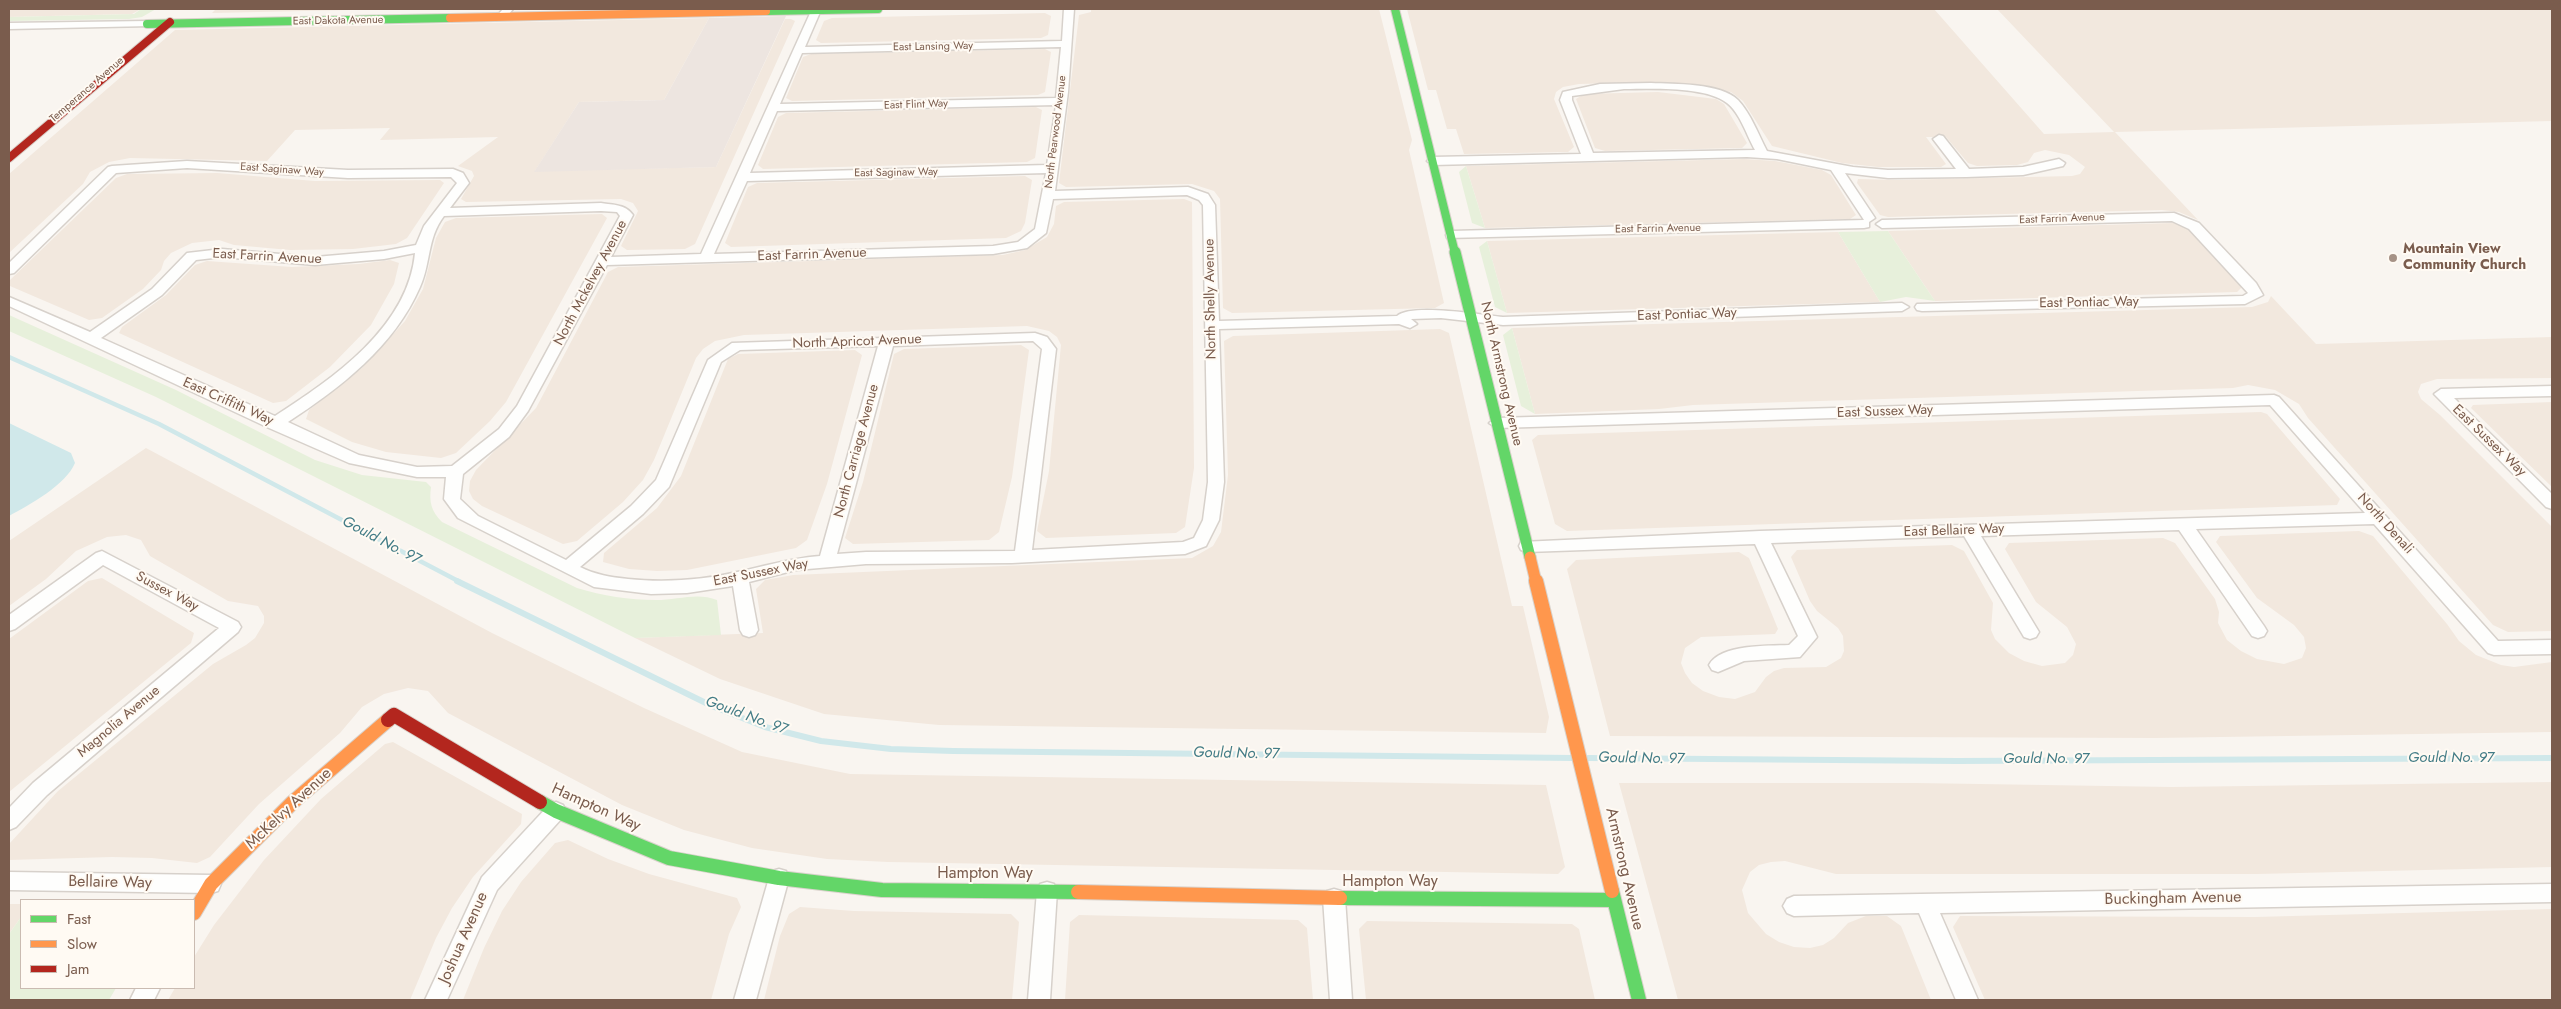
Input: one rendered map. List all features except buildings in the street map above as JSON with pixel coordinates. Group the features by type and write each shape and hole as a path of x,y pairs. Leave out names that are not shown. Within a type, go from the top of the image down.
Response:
{"street":[{"name":"East Dakota Avenue","path":"9,26 167,24 487,13 878,9"},
{"name":"North Pearwood Avenue","path":"1022,245 1041,230 1048,195 1067,44 1069,9"},
{"name":"North Armstrong Avenue","path":"1395,9 1577,746"},
{"path":"706,258 816,10"},
{"name":"Temperance Avenue","path":"9,158 167,24 184,12"},
{"path":"132,37 160,14"},
{"name":"East Lansing Way","path":"799,50 1067,44"},
{"path":"1588,157 1566,100 1567,94 1574,90 1598,88 1674,87 1700,89 1725,96 1732,100 1763,154"},
{"name":"East Flint Way","path":"772,108 1060,101"},
{"path":"1940,140 1966,173"},
{"path":"1433,161 1763,154 1836,168 1888,174 2023,171 2059,163"},
{"name":"East Saginaw Way","path":"112,170 135,167 211,166 364,174 453,173 459,176 463,183 442,212"},
{"path":"1836,168 1867,221"},
{"name":"East Saginaw Way","path":"741,177 1051,169"},
{"path":"9,270 112,170"},
{"name":"North Shelly Avenue","path":"1048,195 1188,191 1204,197 1209,205 1216,482 1211,520 1200,542 1185,548"},
{"name":"North Mckelvey Avenue","path":"442,212 601,207 621,209 627,215 523,408 504,433 456,471"},
{"path":"274,424 321,394 380,340 400,313 420,270 422,248 428,230 442,212"},
{"name":"East Farrin Avenue","path":"1452,235 1867,221 1876,228 1882,224 2165,216 2182,218 2200,232 2252,286 2256,296"},
{"name":"East Farrin Avenue","path":"603,261 993,250 1022,245"},
{"name":"East Farrin Avenue","path":"89,339 137,310 172,280 192,256 222,252 249,257 315,261 376,256 422,248"},
{"name":"East Pontiac Way","path":"1211,325 1401,320 1409,324 1473,319 1514,321 1902,307 1902,304 1908,301 1922,307 2245,300 2256,296"},
{"name":"East Criffith Way","path":"9,301 274,424 355,459 417,472 456,471"},
{"name":"North Apricot Avenue","path":"569,567 631,516 663,483 715,360 737,346 1035,337 1042,340 1049,349 1023,556"},
{"name":"North Carriage Avenue","path":"827,561 887,341"},
{"name":"East Sussex Way","path":"2552,391 2441,394 2552,503"},
{"name":"East Sussex Way","path":"1497,423 2274,400"},
{"name":"North Denali","path":"2274,400 2494,648 2552,647"},
{"name":"East Sussex Way","path":"456,471 449,494 456,509 472,520 594,581 651,588 687,587 740,578 796,564 866,558 1023,556 1185,548"},
{"name":"East Bellaire Way","path":"1527,546 2380,518"},
{"path":"2184,525 2258,631"},
{"path":"1969,530 2030,632"},
{"path":"1718,665 1742,654 1794,652 1808,637 1760,537"},
{"name":"Sussex Way","path":"9,624 102,557 232,627"},
{"path":"740,578 749,630"},
{"name":"Magnolia Avenue","path":"9,821 40,789 232,627"},
{"name":"Hampton Way","path":"394,715 556,811 669,858 779,878 882,890 1048,891 1334,898 1614,900"},
{"name":"McKelvy Avenue","path":"195,911 211,884 292,802 394,715"},
{"name":"Armstrong Avenue","path":"1577,746 1639,1000"},
{"name":"Joshua Avenue","path":"436,1000 489,884 556,811"},
{"path":"745,1000 779,878"},
{"name":"Bellaire Way","path":"9,881 211,884"},
{"path":"1039,1000 1048,891"},
{"name":"Buckingham Avenue","path":"1794,906 2552,893"},
{"path":"1334,898 1341,1000"},
{"path":"1926,904 1967,1000"},
{"path":"141,1000 148,989"}],"shaded area":[{"path":"9,9 141,9 132,14 9,17"},
{"path":"216,9 398,9 212,13"},
{"path":"1379,9 1412,140 1409,150 1444,303 1435,308 1232,313 1223,308 1220,199 1214,191 1192,184 1066,187 1059,183 1079,15 1091,12 1091,10"},
{"path":"1407,9 1934,9 2044,134 2114,132 1997,9 2552,9 2552,121 2115,132 2198,220 2179,212 2162,210 1888,217 1880,215 1857,183 1858,179 1896,180 2072,176 2080,174 2085,167 2069,155 2045,150 2034,153 2028,162 2017,165 1977,166 1968,163 1946,137 1926,137 1946,164 1941,167 1878,167 1842,163 1772,146 1743,101 1731,92 1695,85 1654,82 1579,84 1563,87 1556,92 1554,99 1574,147 1568,152 1464,154 1456,129 1447,129 1436,90 1428,90"},
{"path":"1045,13 1051,16 1048,35 1041,38 821,43 816,40 824,21 832,18"},
{"path":"786,16 716,167 534,172 579,102 664,100 709,18"},
{"path":"709,18 664,100 579,102 535,171 716,167 785,19 795,21 695,244 685,249 627,250 621,246 638,211 633,203 621,199 466,202 461,199 474,176 472,171 458,166 498,137 380,140 390,128 295,130 267,161 130,158 109,162 90,172 83,184 9,253 9,174 175,30"},
{"path":"1045,49 1051,52 1045,92 1038,95 792,101 786,98 803,57 811,54"},
{"path":"1658,92 1716,99 1724,104 1747,143 1742,148 1605,151 1595,148 1576,99 1584,94"},
{"path":"1036,107 1042,110 1035,158 1027,162 763,169 758,165 778,117 786,113"},
{"path":"1744,159 1775,161 1822,170 1831,175 1856,215 1850,219 1485,228 1466,166"},
{"path":"217,173 315,181 440,180 444,183 407,238 396,244 353,249 290,250 234,245 219,240 192,243 171,253 164,261 161,270 143,289 102,318 89,320 10,286 10,280 116,178 127,174"},
{"path":"1025,176 1032,180 1025,223 1021,231 1006,238 731,247 725,243 748,187 757,183"},
{"path":"1184,199 1192,202 1194,468 1185,527 1176,533 1046,538 1037,531 1049,471 1061,345 1057,337 1049,331 1027,326 744,335 715,341 703,349 696,358 654,460 643,480 623,502 577,541 563,544 482,506 473,499 469,491 470,481 476,470 536,408 608,272 618,267 1003,255 1025,250 1047,237 1054,224 1056,206 1064,202"},
{"path":"602,214 607,218 506,402 490,421 456,453 441,458 386,452 352,442 306,419 309,410 362,368 405,321 423,289 436,238 445,222 456,218"},
{"path":"2174,223 2186,227 2243,286 2237,292 1935,301 1888,231"},
{"path":"1838,232 1880,302 1507,313 1487,241"},
{"path":"390,260 399,263 394,284 371,325 330,367 286,401 273,403 119,333 122,327 166,295 195,265 207,261 292,267 359,264"},
{"path":"2271,296 2316,344 2552,337 2552,378 2437,379 2421,384 2418,392 2421,399 2440,415 2552,527 2552,631 2508,632 2493,625 2308,418 2299,404 2275,390 2248,385 2233,388 1693,405 1659,409 1535,414 1512,328 2252,307 2268,302"},
{"path":"1440,329 1449,333 1512,606 1523,606 1549,717 1546,733 939,725 824,714 720,679 635,638 763,633 756,589 765,580 793,575 1192,558 1213,546 1221,532 1228,475 1224,341 1233,336"},
{"path":"1021,345 1029,350 1012,477 999,532 989,540 853,544 845,538 863,482 894,354 904,349"},
{"path":"855,350 862,355 827,484 807,540 796,548 687,570 657,571 629,569 603,562 604,553 657,508 681,476 728,359 738,354"},
{"path":"2552,402 2552,487 2471,408 2473,405"},
{"path":"2261,412 2267,414 2340,499 2337,505 1567,531 1555,524 1532,440 1538,435"},
{"path":"146,448 492,633 644,708 742,752 850,774 1546,785 1565,867 1558,874 888,862 827,859 752,848 684,830 622,805 448,713 428,691 408,688 384,694 362,707 340,733 259,804 210,857 197,863 152,858 112,857 9,860 9,844 58,791 213,664 255,638 264,623 264,616 258,606 228,601 150,556 141,540 126,535 107,537 76,551 46,579 9,606 9,541"},
{"path":"2359,531 2373,536 2459,641 2476,655 2501,665 2514,667 2552,662 2552,732 2155,738 1610,736 1567,569 1576,560 1739,552 1749,558 1778,629 1775,634 1701,637 1685,648 1681,663 1692,683 1703,691 1719,697 1735,699 1755,692 1766,677 1774,671 1784,668 1826,667 1841,658 1844,651 1843,636 1838,628 1817,611 1810,601 1791,557 1797,550 1952,545 1964,551 1993,603 1991,630 1995,639 2009,653 2024,661 2042,666 2065,663 2073,655 2076,644 2067,627 2036,602 2005,549 2009,543 2163,538 2175,543 2215,599 2219,612 2218,623 2227,640 2241,651 2257,659 2284,664 2302,658 2306,648 2304,637 2294,625 2257,598 2216,542 2220,536"},
{"path":"102,578 194,633 191,643 9,792 9,639 88,581"},
{"path":"393,742 522,814 521,824 473,877 452,908 436,938 410,1000 168,1000 174,989 195,989 195,955 214,925 264,860 321,799 385,744"},
{"path":"2552,782 2552,867 2257,874 1836,874 1785,861 1759,865 1750,872 1742,890 1748,913 1766,934 1779,942 1794,947 1810,948 1823,945 1834,938 1848,923 1866,916 1887,916 1901,926 1931,1000 1678,1000 1619,783 1916,783 2172,787"},
{"path":"568,840 608,859 649,874 737,898 741,907 729,934 711,1000 463,1000 484,948 502,911 521,882 555,843"},
{"path":"9,904 20,904 20,918 9,934"},
{"path":"800,907 854,911 1011,914 1019,922 1012,1000 764,1000 780,936 789,914"},
{"path":"2552,909 2552,1000 1985,1000 1953,927 1960,916 2255,917"},
{"path":"1079,915 1298,920 1307,928 1313,1000 1065,1000 1070,922"},
{"path":"1367,921 1572,924 1579,929 1595,1000 1366,1000 1359,929"}],"green space":[{"path":"141,9 156,9 142,17 129,19 9,21 9,17 134,14"},
{"path":"1466,166 1485,228 1472,223 1459,172"},
{"path":"1888,231 1935,301 1906,297 1880,302 1838,232"},
{"path":"1487,241 1507,313 1495,307 1479,247"},
{"path":"9,315 176,390 315,460 362,475 426,482 431,487 430,497 433,510 442,522 577,588 606,595 636,599 664,600 695,596 717,600 721,635 635,638 156,397 9,331"},
{"path":"1512,328 1535,414 1521,406 1503,335"},
{"path":"20,918 20,989 115,989 109,1000 9,1000 9,934"}],"water":[{"path":"9,423 71,453 75,463 64,479 55,487 9,516"}],"waterway":[{"name":"Gould No. 97","path":"9,357 159,424 460,582"},
{"name":"Gould No. 97","path":"457,581 712,706 765,727 821,741 891,749 953,751 1572,758"},
{"name":"Gould No. 97","path":"1588,758 1957,761 2552,758"}],"traffic: fast":[{"path":"766,11 878,9"},
{"path":"1395,9 1530,557"},
{"path":"147,24 450,18"},
{"path":"540,802 556,811 669,858 779,878 882,890 1078,892"},
{"path":"1612,891 1639,1000"},
{"path":"1340,898 1614,900"}],"traffic: slow":[{"path":"450,18 766,11"},
{"path":"1530,557 1612,891"},
{"path":"195,911 211,884 293,802 388,720"},
{"path":"1078,892 1340,898"}],"traffic: jam":[{"path":"9,158 170,22"},
{"path":"388,720 394,715 540,802"}],"place":[{"name":"Mountain View Community Church","path":"2393,258"}]}
